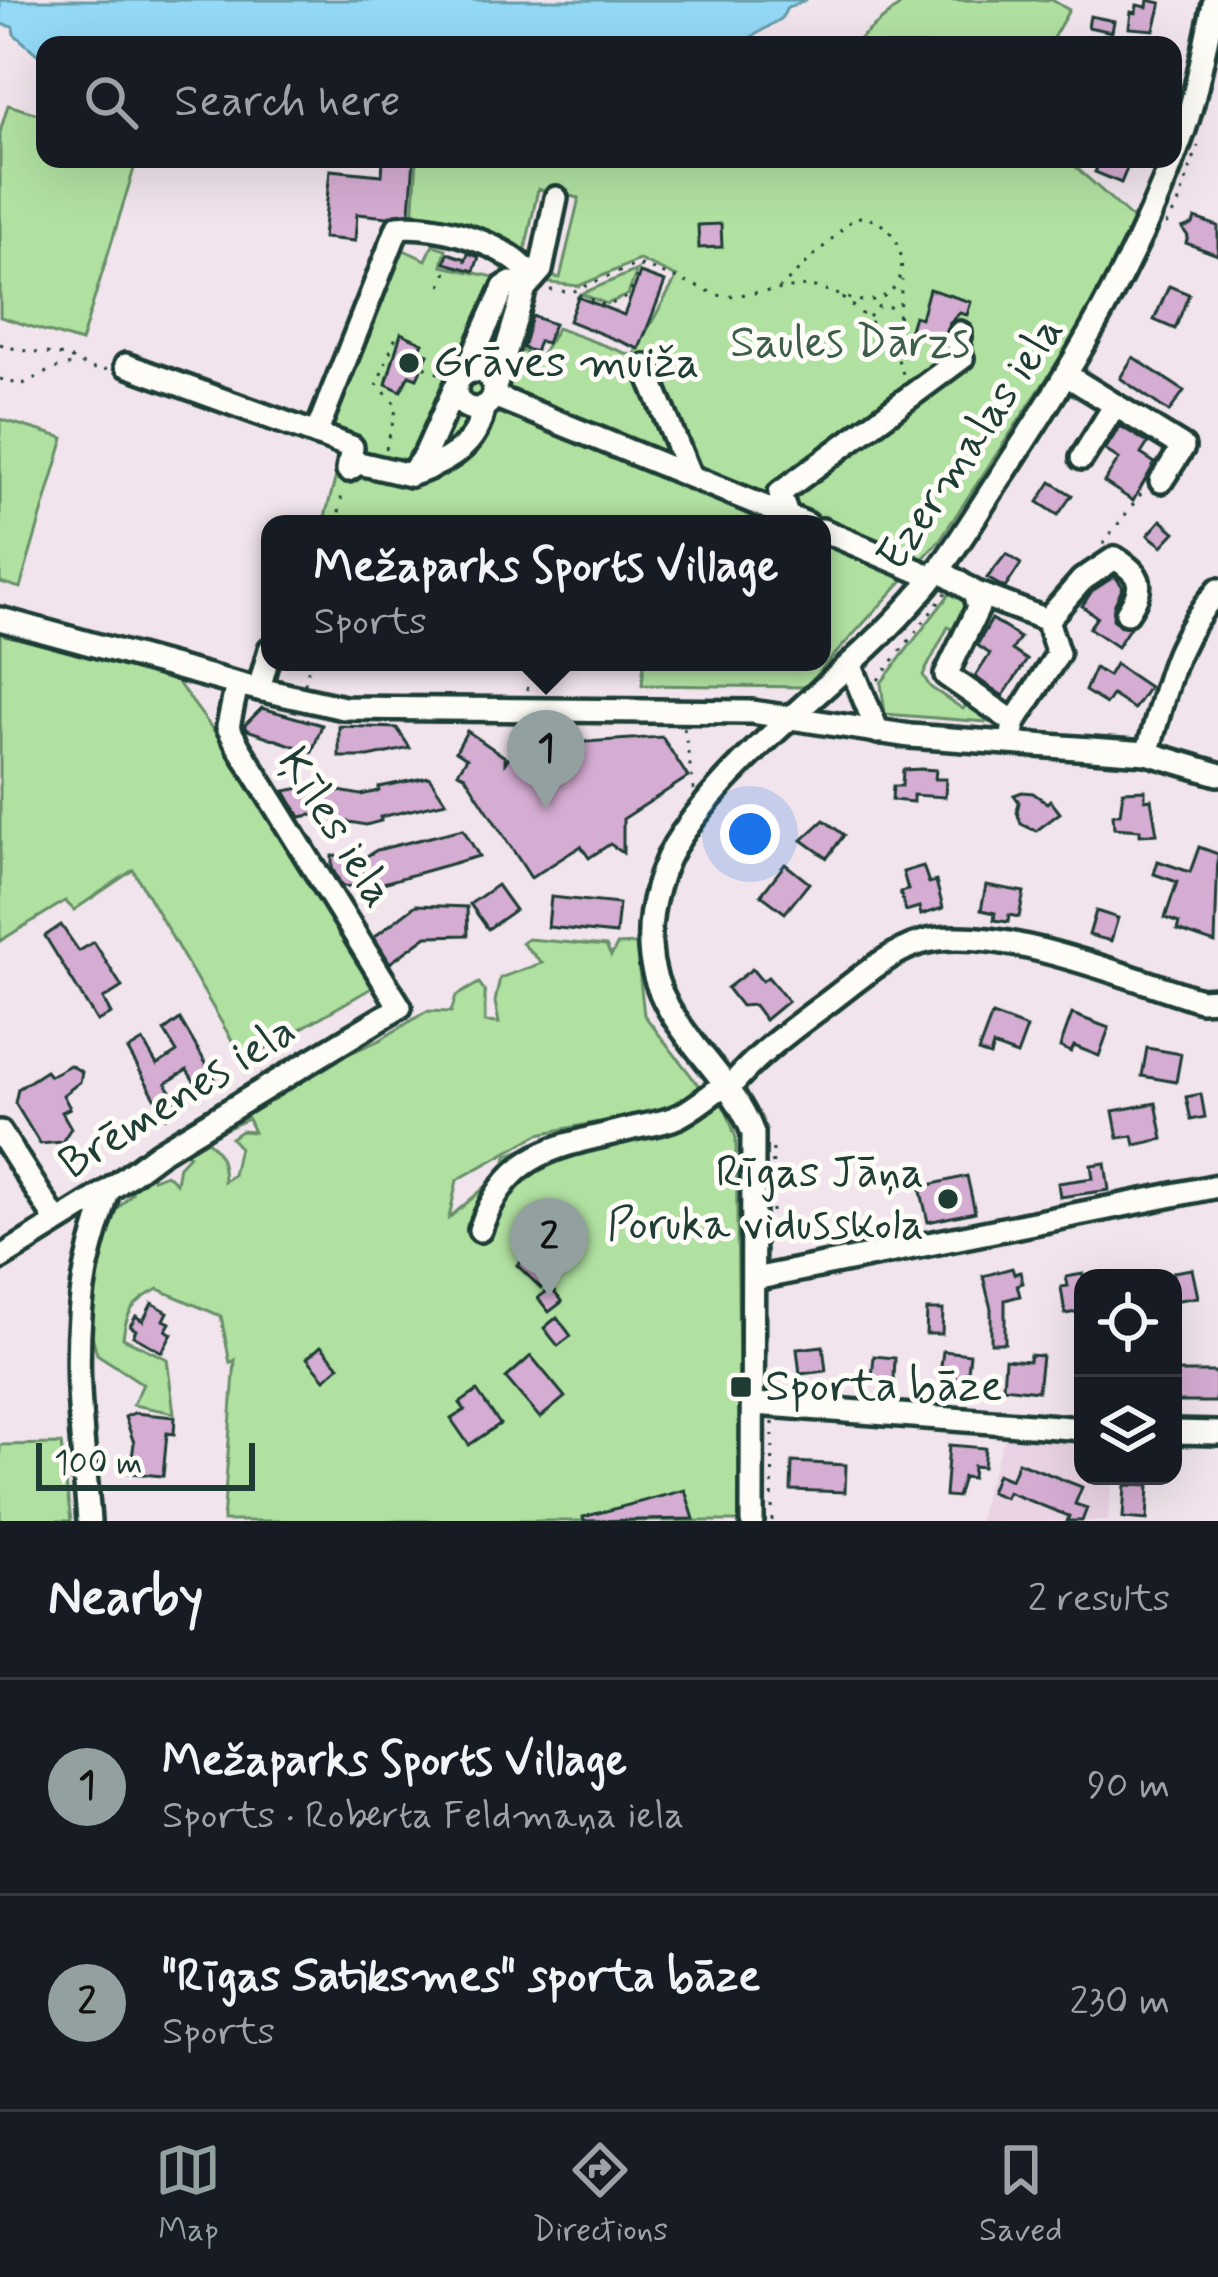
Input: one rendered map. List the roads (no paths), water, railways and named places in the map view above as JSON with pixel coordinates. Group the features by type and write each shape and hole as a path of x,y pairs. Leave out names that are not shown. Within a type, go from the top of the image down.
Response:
{"street":[{"name":"Ezermalas iela","path":"1182,132 1215,8"},
{"name":"Ezermalas iela","path":"752,1521 763,1405 754,1279 753,1133 727,1086 681,1033 664,1004 650,945 662,872 681,835 726,783 908,610 936,574 1100,322 1169,168"},
{"path":"126,365 352,447 348,470 359,463 406,475 441,465 467,445 482,419 529,283 541,270 556,198"},
{"path":"316,434 398,227 434,229 507,251 524,263 529,283"},
{"path":"406,475 425,455 456,379 504,286 529,283"},
{"path":"792,515 780,504 780,493 962,358 957,343 960,332"},
{"path":"645,366 691,476"},
{"path":"456,379 486,374 490,398"},
{"path":"1068,376 1183,447 1156,480"},
{"path":"456,379 464,406 490,398 785,515"},
{"path":"1082,458 1115,405"},
{"path":"831,533 1047,620"},
{"path":"1047,620 1082,580 1115,558 1136,571 1142,583 1127,614"},
{"path":"1148,753 1169,668 1218,590"},
{"path":"974,592 978,608 946,675 1013,732"},
{"path":"0,619 248,687 344,708 752,712 878,732 1013,732 1148,753 1218,774"},
{"path":"1013,732 1058,654 1047,620"},
{"name":"Ķīles iela","path":"261,665 228,727 400,1007"},
{"path":"851,666 878,732"},
{"path":"480,1230 489,1204 512,1171 528,1159 676,1118 727,1086 872,970 918,943 958,939 1020,945 1209,999 1218,1016"},
{"name":"Brēmenes iela","path":"0,1258 108,1191 159,1153 400,1007"},
{"path":"0,1132 56,1220"},
{"path":"754,1279 1218,1186"},
{"path":"89,1521 80,1354 85,1274 108,1191"},
{"path":"763,1405 1074,1428"},
{"path":"1182,1432 1218,1433"}],"water":[{"path":"0,0 807,0 787,8 781,19 753,36 36,36 36,53 14,34 13,27 0,24"}],"place":[{"name":"Grāves muiža","path":"409,363"},
{"name":"Mežaparks Sports Village","path":"546,809"},
{"name":"Rīgas Jāņa Poruka vidusskola","path":"948,1199"},
{"name":"\"Rīgas Satiksmes\" sporta bāze","path":"549,1297"},
{"name":"Sporta bāze","path":"741,1387"}],"park label":[{"name":"Saules Dārzs","path":"850,343"}]}
